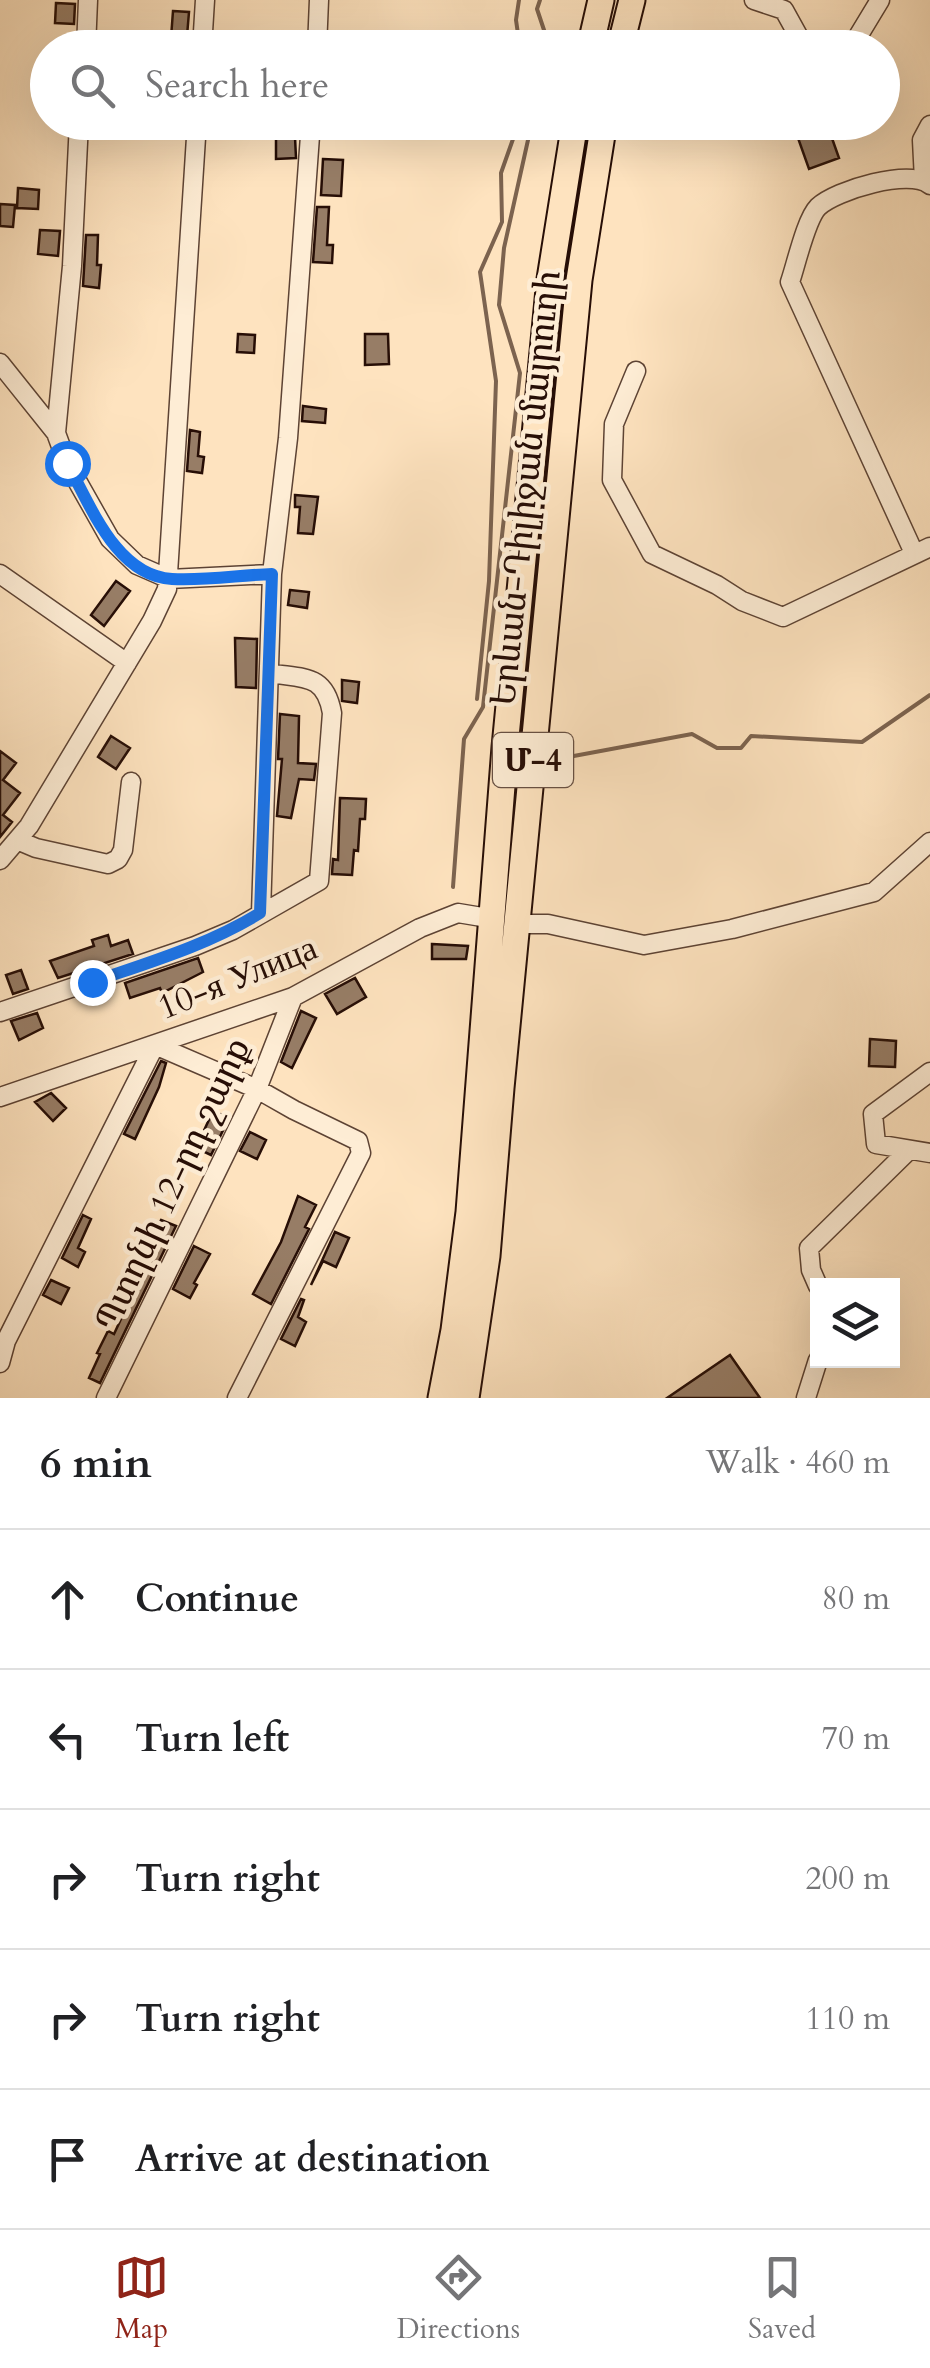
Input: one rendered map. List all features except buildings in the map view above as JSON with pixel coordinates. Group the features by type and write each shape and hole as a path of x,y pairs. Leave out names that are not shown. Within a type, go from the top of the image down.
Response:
{"highway":[{"path":"594,30 601,0"},
{"path":"624,30 632,0"},
{"name":"Երևան-Դիլիջան մայրուղի","path":"466,1398 487,1256 506,922 505,747 546,318 573,140"},
{"name":"Երևան-Դիլիջան մայրուղի","path":"441,1398 454,1330 506,922 579,280 601,140"}],"street":[{"path":"87,30 88,0"},
{"path":"203,30 205,0"},
{"path":"318,30 319,0"},
{"path":"754,0 784,10 795,30"},
{"path":"862,30 880,0"},
{"path":"636,371 614,424 612,480 652,554 742,601 783,617 922,550 790,282 815,209 835,196 902,176 927,183 922,140 930,125"},
{"path":"56,434 72,266 78,140"},
{"path":"0,860 30,826 164,599 169,579 196,140"},
{"path":"260,913 272,574 288,438 310,140"},
{"path":"0,364 56,434 67,463 110,539 137,566 169,579 272,574"},
{"path":"0,574 127,663"},
{"path":"0,1012 195,946 233,930 318,881 332,713 329,695 316,681 269,673"},
{"path":"17,840 108,864 118,859 131,782"},
{"name":"10-я Улица","path":"0,1097 293,997 420,928 458,913 506,922 548,924 644,945 732,929 874,892 930,842"},
{"name":"Պտղնի 12-րդ շարք","path":"106,1398 257,1089 293,997"},
{"path":"0,1363 6,1341 156,1045 257,1089 358,1141 361,1153 237,1398"},
{"path":"930,1072 873,1114 876,1144 930,1154"},
{"path":"814,1278 809,1248 909,1150"},
{"path":"806,1398 815,1368"}],"shaded area":[{"path":"584,140 595,140 460,1398 451,1398 558,319"}],"waterway":[{"path":"517,30 519,0"},
{"path":"540,0 537,9 544,30"},
{"path":"477,699 489,581 496,381 480,272 502,222 501,173 513,140"},
{"path":"453,887 464,739 483,707 520,373 499,305 504,248 528,140"},
{"path":"563,758 692,734 717,748 741,748 751,736 862,742 930,695"}],"route":[{"path":"67,463 110,539 148,572 169,579 272,574 260,913 195,946 92,982"}]}
